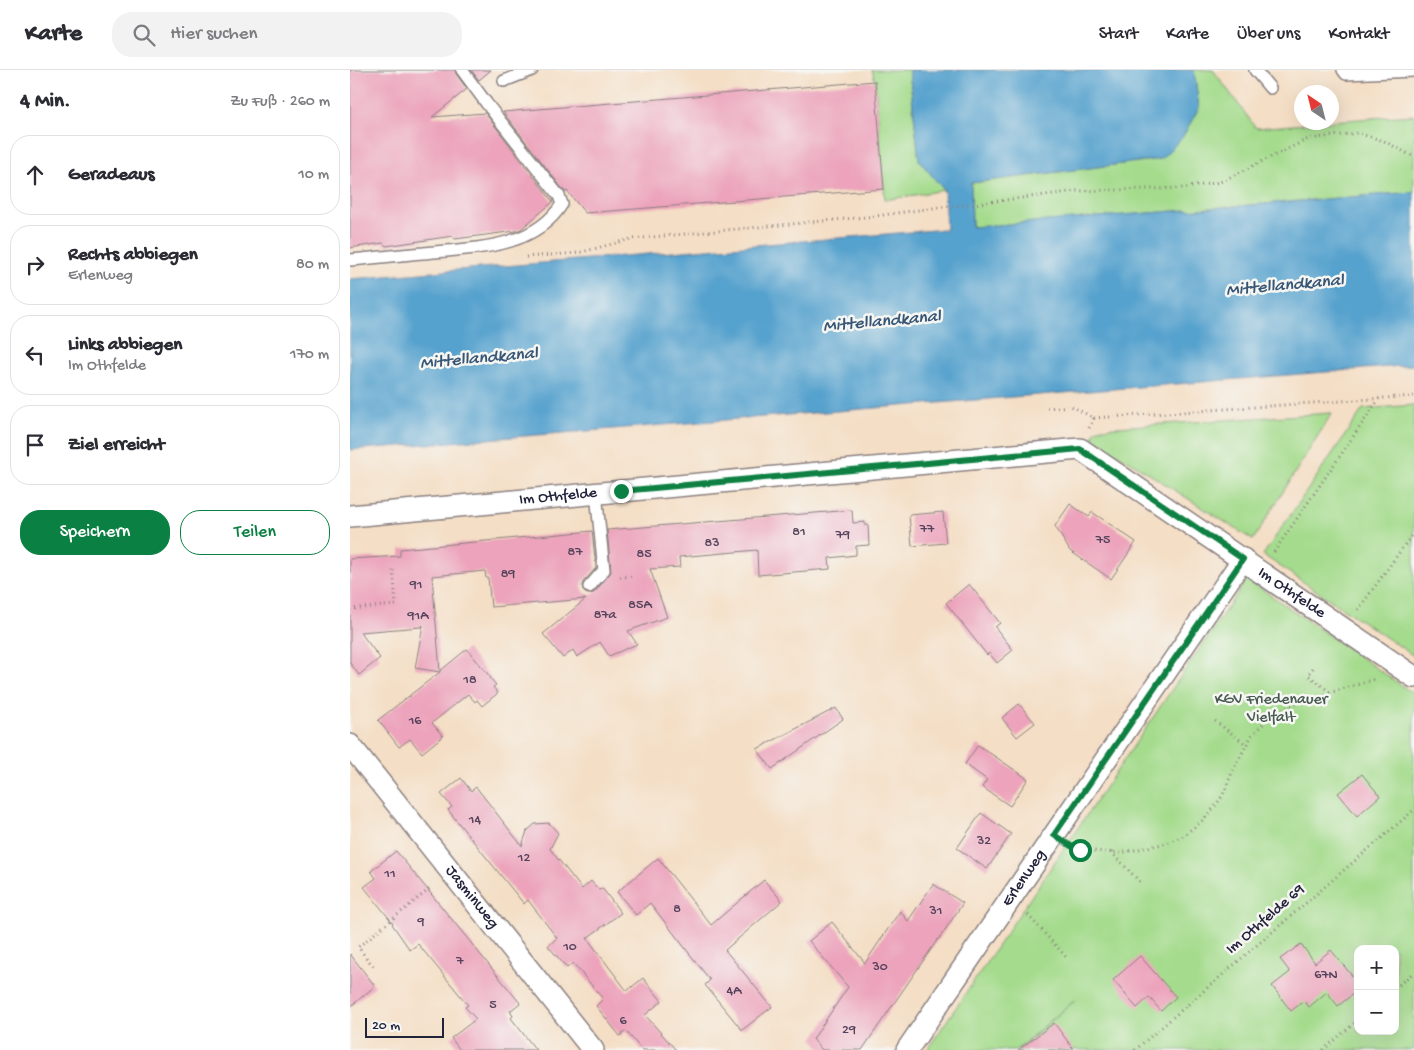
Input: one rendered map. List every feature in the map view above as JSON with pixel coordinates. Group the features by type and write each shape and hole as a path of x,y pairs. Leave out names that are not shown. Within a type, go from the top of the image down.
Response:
{"street":[{"name":"Im Othfelde","path":"350,516 1080,449 1409,673"},
{"name":"Erlenweg","path":"907,1050 1243,559"},
{"name":"Jasminweg","path":"350,745 589,1049"}],"lane":[{"path":"350,260 505,243 530,234 555,216 562,204 559,196 462,70"},
{"path":"504,81 532,70"},
{"path":"1255,70 1270,88"},
{"path":"1343,70 1346,74 1414,71"},
{"path":"590,587 604,570 596,493"}],"path":[{"path":"518,258 578,253 631,239 876,216 1077,191 1186,188 1220,182 1308,139 1357,133 1384,141 1414,157"},
{"path":"1047,408 1070,406 1094,418 1414,396"},
{"path":"1261,571 1378,399"},
{"path":"1343,629 1414,532"},
{"path":"350,609 396,605 393,568"},
{"path":"1313,668 1308,675 1331,692"},
{"path":"1054,835 1080,850 1120,853 1167,843 1183,836 1207,815 1223,795 1233,770 1252,735 1272,715 1288,706 1331,692 1409,673"},
{"path":"1215,721 1246,745"},
{"name":"Im Othfelde 69","path":"1135,1050 1414,810"},
{"path":"1111,852 1140,882"},
{"path":"373,966 358,947 451,872"},
{"path":"1012,897 1066,957"},
{"path":"1399,985 1414,972"},
{"path":"1323,1050 1354,1023"}],"green space":[{"path":"872,70 909,70 919,160 944,190 885,200 875,81"},
{"path":"1194,70 1213,70 1256,128 1294,125 1294,130 1339,130 1339,120 1414,115 1414,192 972,227 971,183 1161,159 1199,108"},
{"path":"1414,405 1414,656 1263,555 1363,409"},
{"path":"1332,413 1253,540 1093,438 1096,430 1101,428"},
{"name":"KGV Friedenauer Vielfalt","path":"1247,579 1414,694 1414,1050 1018,1050 1075,1000 1016,1050 927,1050"}],"water":[{"name":"Mittellandkanal","path":"909,70 1194,70 1199,108 1182,138 1161,159 971,183 972,227 1414,192 1414,365 350,450 350,279 946,229 944,190 919,160"}],"building":[{"path":"350,70 455,70 467,89 432,117 485,113 553,202 521,229 516,231 455,239 453,236 386,246 383,243 350,248"},
{"path":"471,70 491,70 479,80"},
{"path":"875,81 884,189 585,213 567,191 565,192 503,112"},
{"path":"1070,504 1089,517 1092,512 1136,542 1111,579 1070,551 1055,526"},
{"path":"852,510 853,523 865,522 865,525 868,525 869,545 856,546 856,555 829,558 830,569 758,575 757,550 679,557 680,567 650,569 667,617 628,631 637,644 609,656 600,642 577,657 573,650 563,658 543,634 586,599 491,607 488,578 486,578 485,571 432,576 440,671 467,649 496,685 493,687 498,693 482,706 477,700 475,702 468,694 432,723 443,736 422,753 410,739 399,747 378,720 440,672 415,668 423,625 421,627 360,632 380,658 359,675 350,663 350,559 400,556 400,549 592,531 596,568 583,582 582,586 584,592 591,594 595,592 611,572 607,530"},
{"path":"943,512 946,543 912,546 909,515"},
{"path":"969,584 1000,623 995,627 1013,650 997,663 989,653 987,655 946,603"},
{"path":"1019,704 1035,723 1017,737 1002,718"},
{"path":"836,708 843,719 772,769 757,749"},
{"path":"978,745 1028,779 1010,806 982,787 987,780 965,764"},
{"path":"1362,774 1380,796 1357,816 1338,793"},
{"path":"461,778 471,791 476,787 522,846 527,831 535,824 549,823 558,833 550,849 582,889 591,881 599,890 602,888 621,913 587,938 627,991 643,978 662,1001 645,1015 676,1050 642,1050 626,1031 620,1036 596,1006 603,999 573,963 567,968 548,946 557,938 528,900 524,904 448,810 452,807 441,794"},
{"path":"981,813 1011,834 987,869 957,848"},
{"path":"396,851 520,1003 510,1011 513,1016 511,1018 536,1050 460,1050 451,1038 476,1019 465,1007 468,1005 418,944 410,950 393,923 364,887 376,878 371,871"},
{"path":"658,858 711,925 764,880 782,901 725,950 772,1007 742,1030 705,985 710,980 650,903 636,915 617,892"},
{"path":"933,884 963,903 939,939 862,1050 822,1050 813,1039 848,987 809,941 832,922 865,963 900,911 908,921"},
{"path":"1301,944 1315,963 1331,950 1354,978 1354,993 1338,1006 1327,992 1309,1007 1304,1001 1291,1011 1272,986 1290,972 1280,959"},
{"path":"350,954 375,986 350,1007"},
{"path":"1140,956 1176,997 1161,1011 1149,997 1137,1008 1113,980"},
{"path":"1054,1023 1074,1050 1018,1050"}],"route":[{"path":"621,491 1080,449 1243,559 1054,835 1080,850"}]}
